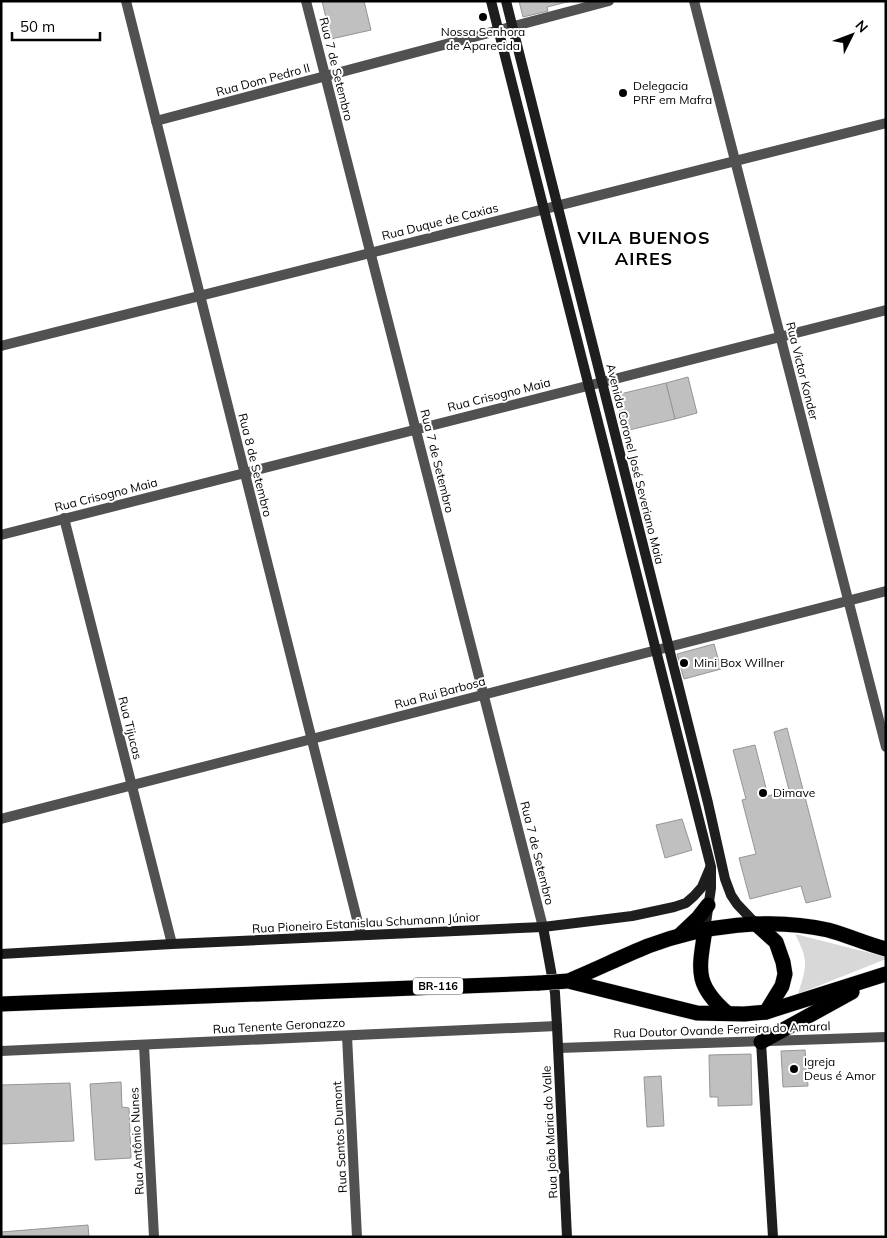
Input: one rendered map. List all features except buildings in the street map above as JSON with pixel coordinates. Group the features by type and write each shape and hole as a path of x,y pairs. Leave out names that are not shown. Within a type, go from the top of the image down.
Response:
{"highway":[{"path":"678,936 698,918 708,905"},
{"name":"BR-116","path":"568,981 649,946 678,936 705,930 756,924 793,925 828,930 886,949"},
{"path":"756,924 776,942 785,974 782,986 766,1012"},
{"path":"705,930 699,967 703,986 715,1002 727,1013"},
{"name":"BR-116","path":"1,1004 568,981 697,1013 744,1014 766,1012 886,974"},
{"path":"761,1042 886,974"}],"main road":[{"name":"Avenida Coronel José Severiano Maia","path":"491,1 711,867 712,874 705,930"},
{"name":"Avenida Coronel José Severiano Maia","path":"506,1 726,879 736,904 756,924"},
{"name":"Rua Pioneiro Estanislau Schumann Júnior","path":"1,954 543,927 632,916 686,903 702,886 711,867"},
{"name":"Rua João Maria do Valle","path":"543,927 555,993 567,1237"},
{"path":"761,1042 773,1237"}],"street":[{"name":"Rua 8 de Setembro","path":"126,1 361,935"},
{"name":"Rua 7 de Setembro","path":"306,1 543,927"},
{"name":"Rua Dom Pedro II","path":"156,121 609,1"},
{"name":"Rua Victor Konder","path":"694,1 886,747"},
{"name":"Rua Duque de Caxias","path":"1,346 886,123"},
{"name":"Rua Crisogno Maia","path":"1,535 886,310"},
{"name":"Rua Tijucas","path":"64,518 172,944"},
{"name":"Rua Rui Barbosa","path":"1,819 886,591"},
{"name":"Rua Tenente Geronazzo","path":"1,1051 557,1026"},
{"name":"Rua Santos Dumont","path":"347,1036 357,1237"},
{"name":"Rua Doutor Ovande Ferreira do Amaral","path":"558,1048 886,1037"},
{"name":"Rua Antônio Nunes","path":"144,1045 154,1237"}],"shaded area":[{"path":"795,934 886,957 886,959 798,994 805,964 803,951"}],"place":[{"name":"Nossa Senhora de Aparecida","path":"483,17"},
{"name":"Delegacia PRF em Mafra","path":"623,93"},
{"name":"Mini Box Willner","path":"684,663"},
{"name":"Dimave","path":"763,793"},
{"name":"Igreja Deus é Amor","path":"794,1069"}],"district":[{"name":"VILA BUENOS AIRES","path":"644,248"}]}
